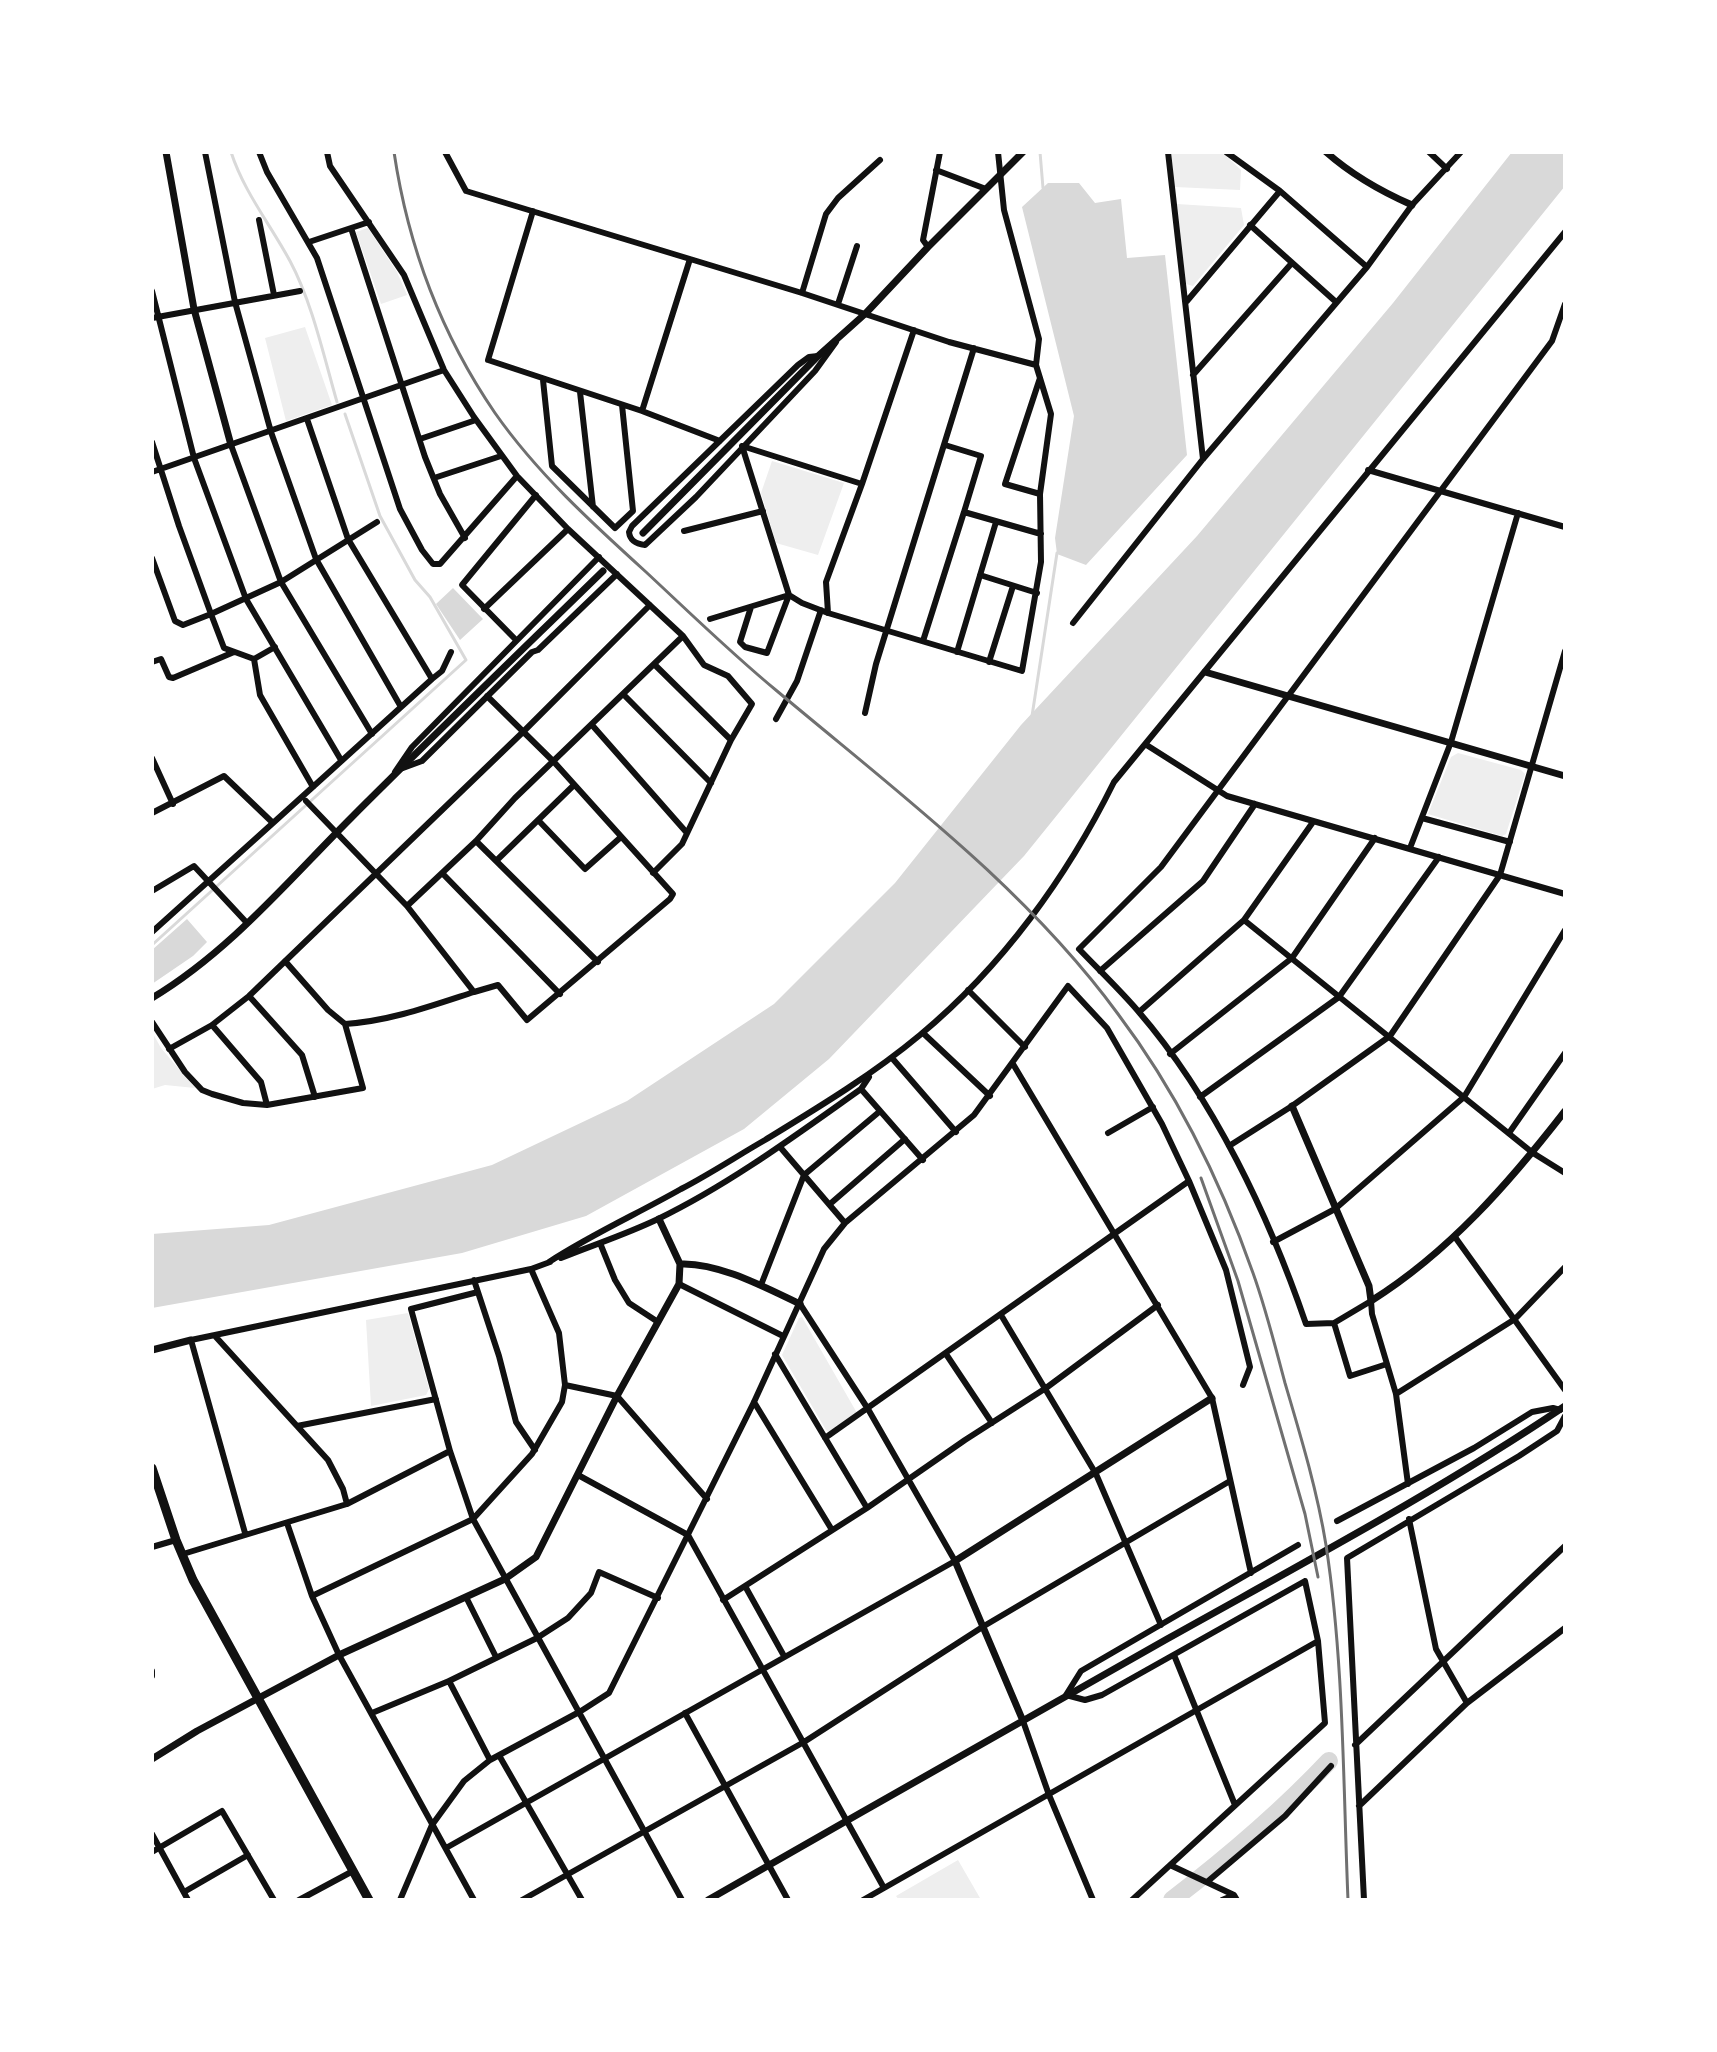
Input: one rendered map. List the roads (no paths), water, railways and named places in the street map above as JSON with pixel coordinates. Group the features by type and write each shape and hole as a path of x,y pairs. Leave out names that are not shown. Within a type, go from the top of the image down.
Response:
{"main road":[{"path":"152,1468 193,1580 369,1900"}],"street":[{"path":"166,152 194,309 231,445 281,582 372,734"},
{"path":"205,152 235,302 271,432 316,559 401,707"},
{"path":"259,152 267,172 309,242 400,509 433,564 440,564 465,538 517,476"},
{"path":"327,152 330,166 404,275 444,370 501,456 568,529 683,636 704,665 728,676 752,704 731,740 682,844 653,873"},
{"path":"445,152 466,191 1036,365"},
{"path":"928,247 923,240 940,152"},
{"path":"710,619 789,595 824,612 1022,671 1037,593 1040,494 1051,414 1036,365 1039,339 1004,210 998,152"},
{"path":"643,533 818,356 866,313 1023,152"},
{"path":"1168,152 1203,459"},
{"path":"1226,152 1280,191 1367,267"},
{"path":"1326,152 1346,170 1412,205"},
{"path":"1429,152 1447,169"},
{"path":"1073,623 1203,459 1367,267 1412,205 1461,152"},
{"path":"802,293 826,214 838,198 880,160"},
{"path":"936,170 986,189"},
{"path":"1186,302 1280,191"},
{"path":"533,211 488,360 642,411 720,441"},
{"path":"259,220 274,295"},
{"path":"309,242 369,222"},
{"path":"1250,225 1336,302"},
{"path":"351,228 434,478 465,538"},
{"path":"549,1262 588,1237 683,1189 871,1074 923,1033 968,990 1034,915 1092,826 1114,782 1565,232"},
{"path":"838,304 857,246"},
{"path":"642,411 690,259"},
{"path":"1193,375 1291,264"},
{"path":"152,291 155,318 194,458 246,599 341,760"},
{"path":"155,318 300,291"},
{"path":"1565,304 1552,341 1161,867 1079,949 1139,1012 1200,1097 1229,1146 1288,1271 1306,1324 1334,1323 1371,1301 1455,1237 1496,1197 1565,1111"},
{"path":"776,719 797,681 824,612 826,582 914,330"},
{"path":"818,356 809,357 798,365 632,526 630,538 637,545 645,545 696,497 828,357 838,337"},
{"path":"865,713 876,664 974,348"},
{"path":"156,470 444,370"},
{"path":"1040,378 1005,484 1040,494"},
{"path":"543,380 552,466 615,528 633,511 622,405"},
{"path":"580,392 593,507"},
{"path":"307,419 348,539 432,679"},
{"path":"420,439 476,420"},
{"path":"152,442 156,470 224,648 254,659 275,647"},
{"path":"923,641 981,456 945,445"},
{"path":"742,446 862,484"},
{"path":"742,446 789,595 767,653 745,647 740,642 751,607"},
{"path":"434,478 501,456"},
{"path":"1368,470 1565,527"},
{"path":"516,640 462,585 536,495"},
{"path":"684,531 763,511"},
{"path":"964,512 1041,534"},
{"path":"1410,848 1451,742 1518,513"},
{"path":"152,558 175,621 183,625 281,582 377,522"},
{"path":"957,652 996,522"},
{"path":"484,609 568,529"},
{"path":"391,778 412,747 599,557"},
{"path":"152,998 192,972 247,923 399,769 603,571"},
{"path":"399,769 422,761 617,574"},
{"path":"980,575 1037,593"},
{"path":"989,662 1013,586"},
{"path":"169,1049 212,1025 249,996 650,605"},
{"path":"407,906 683,636"},
{"path":"1229,1146 1292,1106 1390,1036 1500,875 1565,651"},
{"path":"152,662 161,659 169,677 173,678 234,652"},
{"path":"152,932 442,671 451,652"},
{"path":"254,659 260,695 313,787"},
{"path":"654,664 731,740"},
{"path":"1205,672 1565,776"},
{"path":"624,695 711,783"},
{"path":"345,1024 374,1022 402,1015 498,985 527,1020 598,962 673,894 554,762 487,696"},
{"path":"592,725 687,833"},
{"path":"1145,744 1218,791 1313,822 1565,894"},
{"path":"152,758 173,804"},
{"path":"152,813 224,776 273,823"},
{"path":"496,861 574,785"},
{"path":"306,801 407,906 474,992"},
{"path":"1100,971 1203,881 1255,804"},
{"path":"1422,818 1510,842"},
{"path":"538,820 585,869 621,837"},
{"path":"1139,1012 1244,920 1313,822"},
{"path":"1170,1054 1292,958 1375,838"},
{"path":"476,841 598,962"},
{"path":"1200,1097 1339,997 1439,857"},
{"path":"152,891 194,866 247,923"},
{"path":"442,873 560,994"},
{"path":"1244,920 1533,1153 1565,1173"},
{"path":"1273,1242 1335,1209 1464,1097 1565,930"},
{"path":"152,1022 202,1090 243,1103 267,1105 363,1088 345,1024 328,1010 285,961"},
{"path":"400,1900 432,1825 464,1781 490,1760 609,1693 754,1402 824,1249 845,1223 956,1132 990,1096 1068,986 1107,1028 1153,1107 1189,1181 1226,1270 1250,1367 1243,1385"},
{"path":"968,990 1025,1047"},
{"path":"249,996 302,1055 315,1097"},
{"path":"212,1025 261,1082 267,1105"},
{"path":"923,1033 990,1096"},
{"path":"1509,1133 1565,1053"},
{"path":"892,1058 956,1132"},
{"path":"1013,1064 1212,1398 1251,1573"},
{"path":"152,1350 531,1269 600,1243 659,1219 780,1147 861,1089 871,1074"},
{"path":"861,1089 923,1160"},
{"path":"1292,1106 1369,1286 1372,1314 1396,1394 1408,1484"},
{"path":"1108,1133 1153,1107"},
{"path":"761,1285 804,1175 879,1112"},
{"path":"830,1204 905,1139"},
{"path":"780,1147 845,1223"},
{"path":"825,1438 1189,1181"},
{"path":"152,1759 197,1731 339,1655 505,1579 536,1557 617,1396 679,1284 680,1264 659,1219"},
{"path":"1455,1237 1565,1390"},
{"path":"600,1243 615,1280 629,1303 658,1322"},
{"path":"680,1264 696,1263 761,1285 800,1304 868,1409 955,1561 1023,1721 1049,1795 1093,1900"},
{"path":"1396,1394 1515,1319 1565,1267"},
{"path":"312,1596 473,1519 535,1450 562,1402 565,1385 559,1333 531,1269"},
{"path":"474,1280 516,1422 535,1450"},
{"path":"679,1284 783,1336"},
{"path":"478,1292 411,1309 450,1451 473,1519 682,1900"},
{"path":"723,1600 1046,1388 1158,1305"},
{"path":"1001,1315 1096,1474 1161,1625"},
{"path":"1334,1323 1350,1376 1387,1364"},
{"path":"215,1336 328,1460 347,1504"},
{"path":"191,1340 245,1533"},
{"path":"775,1354 867,1508"},
{"path":"946,1354 992,1423"},
{"path":"565,1385 617,1396 707,1499"},
{"path":"446,1848 955,1561 1212,1398"},
{"path":"297,1426 436,1399"},
{"path":"754,1402 832,1530"},
{"path":"1337,1521 1532,1412 1553,1408 1563,1411"},
{"path":"1364,1900 1347,1558 1557,1431 1563,1411"},
{"path":"708,1900 1066,1695 1388,1516 1563,1411"},
{"path":"183,1554 347,1504 450,1451"},
{"path":"578,1475 688,1535 884,1888"},
{"path":"522,1900 804,1742 984,1626 1230,1481"},
{"path":"1409,1519 1436,1649 1467,1703"},
{"path":"287,1523 312,1596 339,1655 474,1900"},
{"path":"152,1547 176,1540"},
{"path":"1066,1695 1081,1671 1298,1545"},
{"path":"1355,1745 1565,1546"},
{"path":"372,1713 449,1681 537,1638 568,1618 584,1602 599,1572 658,1598"},
{"path":"1066,1695 1085,1700 1102,1695 1305,1581 1318,1641 1325,1723 1132,1900"},
{"path":"745,1586 784,1656"},
{"path":"466,1597 496,1657"},
{"path":"1359,1806 1467,1703 1565,1628"},
{"path":"863,1900 1318,1641"},
{"path":"1174,1655 1235,1805"},
{"path":"449,1681 490,1760"},
{"path":"685,1713 788,1900"},
{"path":"500,1757 582,1900"},
{"path":"1205,1881 1285,1816 1331,1766"},
{"path":"152,1852 222,1811 274,1900"},
{"path":"152,1834 188,1900"},
{"path":"184,1892 248,1855"},
{"path":"1170,1865 1236,1897"},
{"path":"299,1900 353,1871"},
{"path":"1222,1900 1236,1897"}],"waterway":[{"path":"231,152 250,194 298,277 337,402"},
{"path":"1040,152 1043,188"},
{"path":"152,945 466,660 430,597 415,580 380,516 345,414"},
{"path":"1032,716 1057,553"},
{"path":"1172,1900 1254,1834 1329,1761"}],"railway":[{"path":"394,152 408,221 443,320 476,383 511,435 586,516 727,648 958,843 1042,924 1118,1014 1178,1106 1212,1171 1253,1273 1318,1504 1336,1633 1348,1900"},
{"path":"1201,1178 1238,1281 1305,1514 1318,1577"}]}
